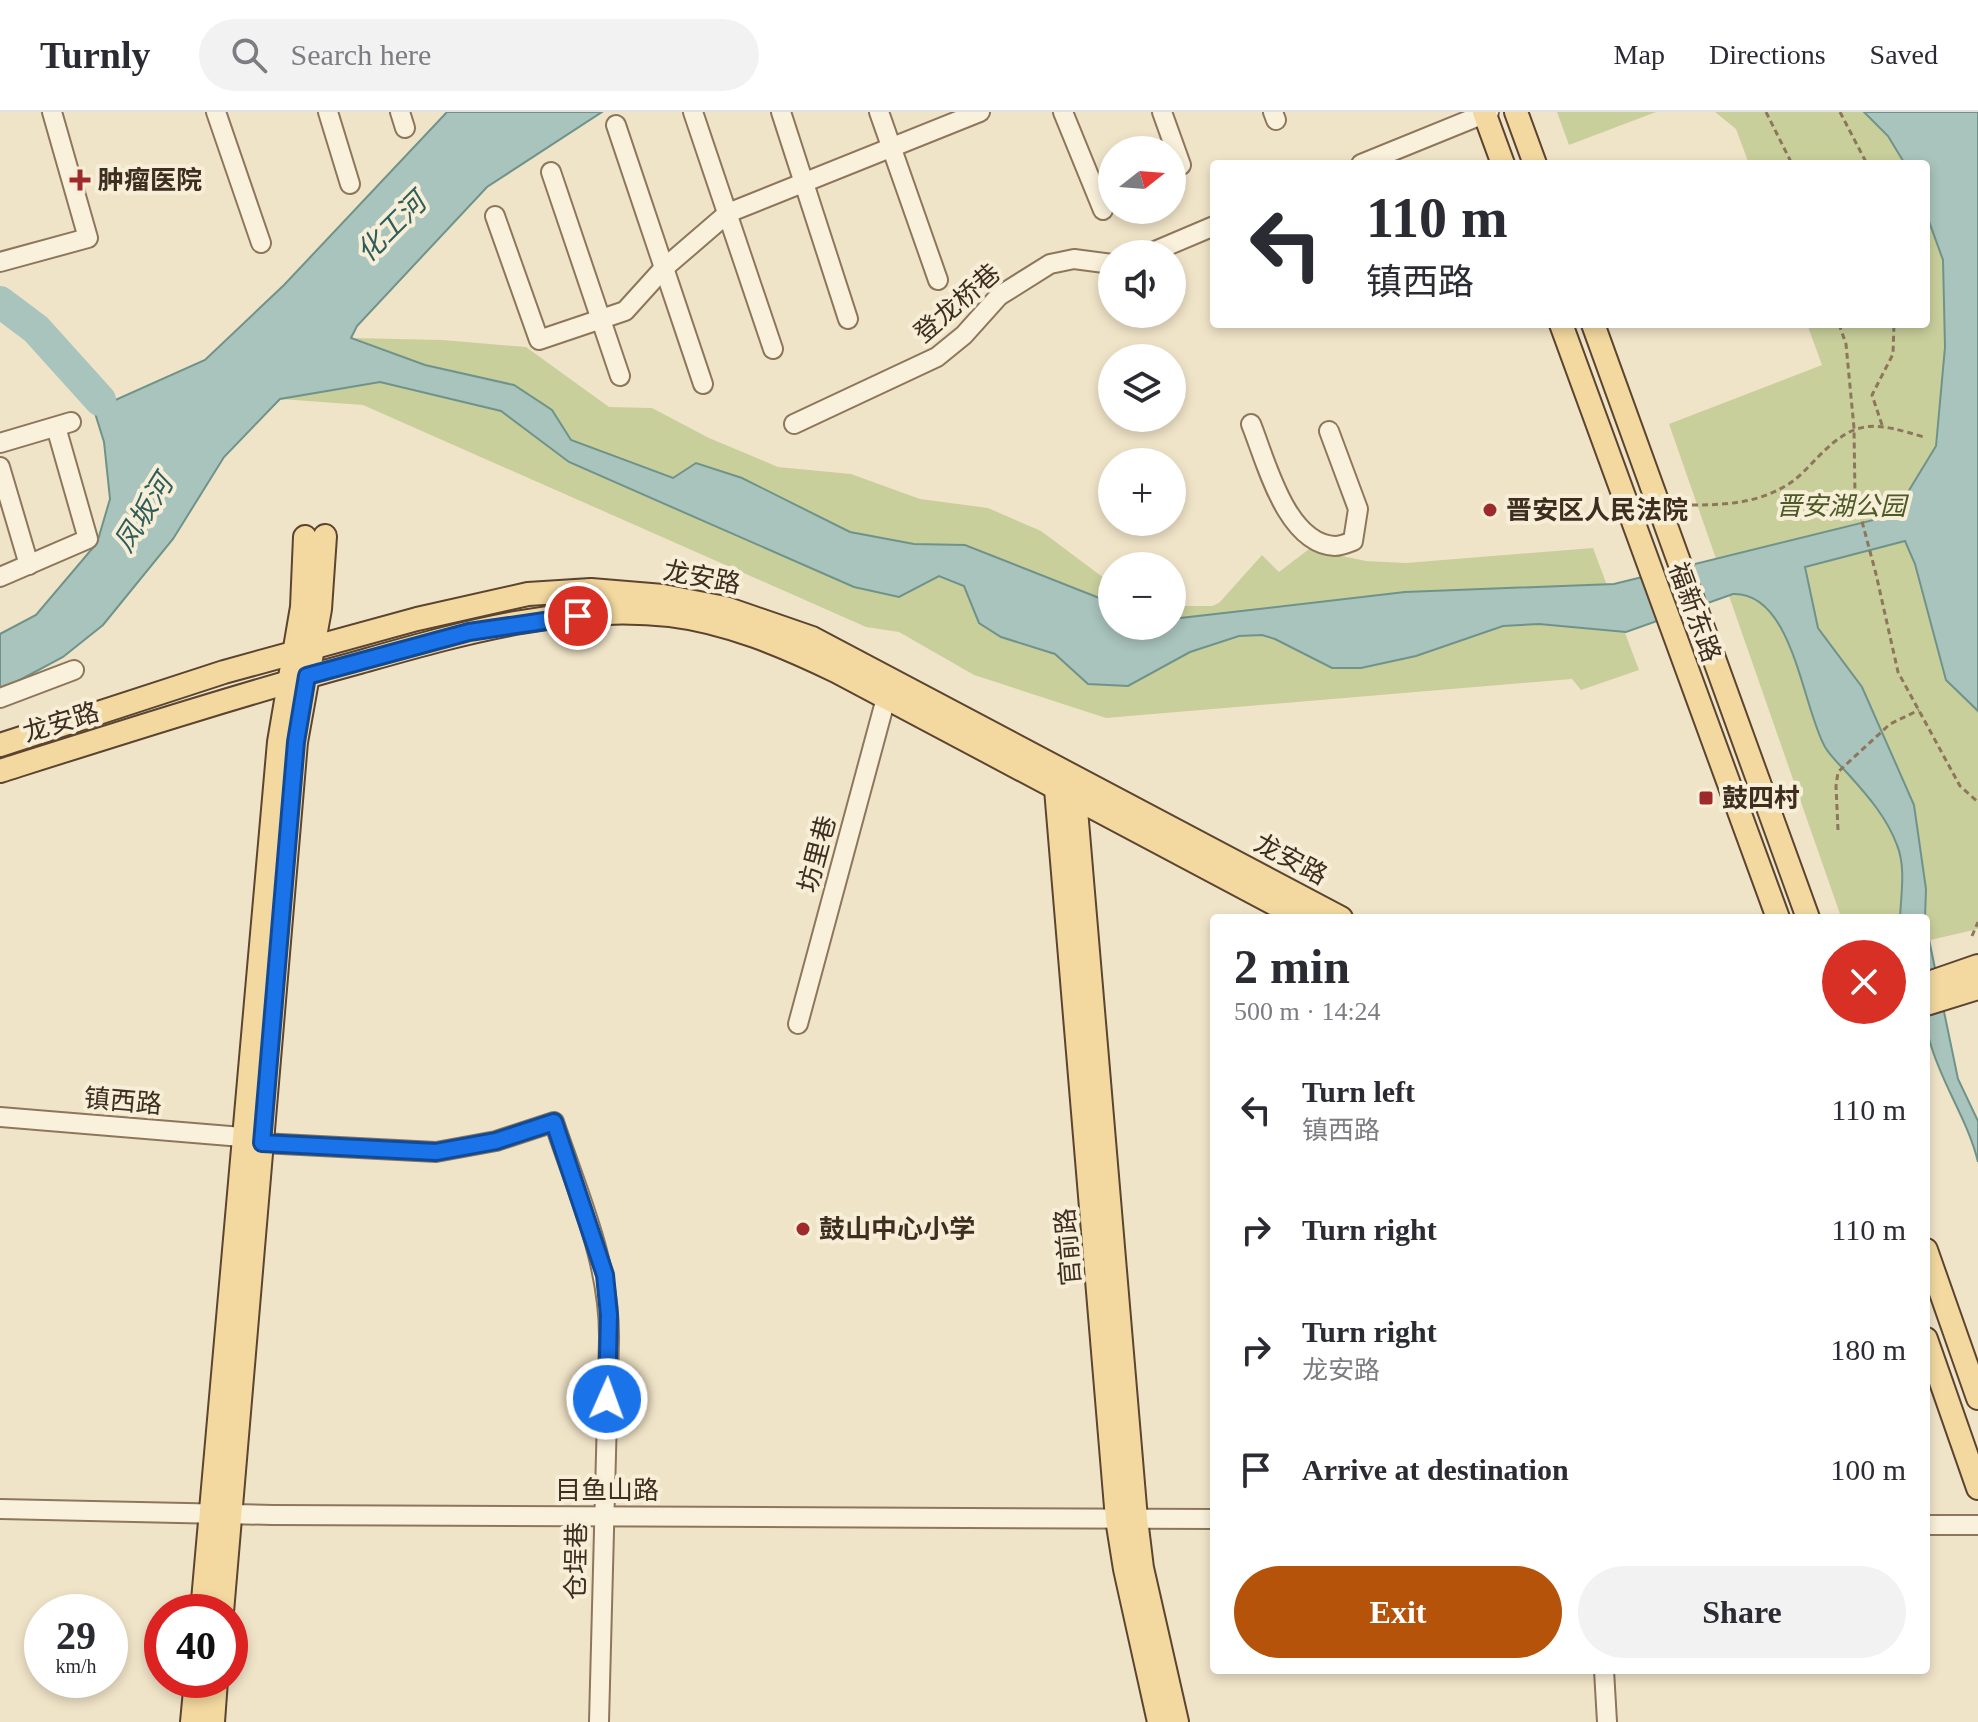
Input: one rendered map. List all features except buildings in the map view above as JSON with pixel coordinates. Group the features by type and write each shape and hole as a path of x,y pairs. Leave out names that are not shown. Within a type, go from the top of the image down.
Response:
{"main road":[{"path":"1516,112 1534,160"},
{"path":"1486,113 1502,160"},
{"name":"福新东路","path":"1562,328 1777,914"},
{"name":"福新东路","path":"1594,328 1807,914"},
{"path":"205,1594 220,1514 252,1140 279,742 299,679 303,651 320,609 315,537"},
{"name":"龙安路","path":"0,745 224,672 465,607 528,594 591,590 663,596 725,608 812,638 1294,914"},
{"name":"龙安路","path":"0,771 228,698 469,632 560,618 670,615 735,630 793,651 1333,914"},
{"name":"官前路","path":"1064,781 1127,1519 1125,1569 1159,1722"},
{"path":"1930,983 1978,966"},
{"path":"1930,1003 1978,988"},
{"path":"1930,1261 1978,1398"},
{"path":"1930,1350 1978,1488"},
{"path":"220,1514 222,1594"},
{"name":"官前路","path":"1127,1519 1142,1568 1177,1722"},
{"path":"192,1722 194,1698"},
{"path":"213,1722 215,1698"}],"street":[{"path":"0,262 88,238 52,112"},
{"path":"216,112 261,243"},
{"path":"328,112 350,184"},
{"path":"693,112 773,349"},
{"path":"781,112 848,319"},
{"path":"879,112 938,280"},
{"path":"495,216 539,340 625,311 663,269 728,213 980,112"},
{"path":"1063,112 1098,198"},
{"path":"1162,112 1171,136"},
{"path":"1371,160 1486,113"},
{"path":"616,125 703,384"},
{"path":"551,172 620,376"},
{"path":"1181,240 1210,228"},
{"name":"登龙桥巷","path":"794,424 937,357 964,335 999,296 1050,264 1074,259 1098,262"},
{"path":"0,443 63,424 88,539 0,577"},
{"path":"1251,424 1286,512 1313,540 1335,546 1353,541 1358,509 1329,431"},
{"path":"0,467 29,565"},
{"path":"0,698 74,670"},
{"name":"坊里巷","path":"798,1024 886,698"},
{"name":"镇西路","path":"0,1117 252,1140 436,1152 496,1141 554,1122"},
{"name":"仓埕巷","path":"554,1122 599,1254 608,1294 599,1722"},
{"name":"目鱼山路","path":"0,1509 220,1514 1210,1519"},
{"path":"1930,1525 1978,1525"},
{"path":"1604,1674 1607,1722"}],"path":[{"path":"1766,112 1790,160"},
{"path":"1840,112 1865,160"},
{"path":"1840,328 1846,344 1854,428 1855,495 1898,672 1960,786 1978,802"},
{"path":"1882,425 1872,395 1893,354 1894,328"},
{"path":"1692,505 1734,503 1762,498 1777,491 1854,428 1882,425 1924,437"},
{"path":"1838,830 1838,772 1890,724 1919,710"},
{"path":"1972,936 1978,922"}],"green space":[{"path":"1557,112 1656,112 1569,145"},
{"name":"晋安湖公园","path":"1715,112 1978,112 1978,929 1930,940 1930,914 1840,914 1669,424 1822,365 1808,328 1930,328 1930,160 1748,160 1736,129"},
{"path":"351,338 443,340 526,347 609,407 652,408 709,438 778,467 851,474 920,499 988,508 1041,531 1098,574 1098,640 1186,640 1186,606 1219,603 1262,555 1279,572 1309,549 1366,561 1406,563 1593,548 1639,670 1581,690 1572,679 1106,718 974,675 899,632 866,627 363,405 280,399"}],"water":[{"path":"447,112 602,112 487,187 357,326 351,338 425,365 514,385 552,410 571,440 673,478 696,463 742,478 850,532 914,544 965,545 1098,597 1098,640 1186,640 1186,617 1405,592 1614,584 1894,515 1936,446 1945,347 1943,260 1930,224 1930,160 1903,160 1888,136 1864,112 1978,112 1978,711 1946,680 1915,564 1905,541 1805,567 1818,628 1862,687 1914,805 1926,889 1925,914 1900,914 1901,862 1893,835 1870,799 1825,747 1782,631 1769,611 1753,598 1733,594 1626,632 1539,624 1503,626 1416,656 1361,668 1332,668 1275,639 1262,635 1239,636 1190,652 1128,686 1088,684 1055,654 1001,637 979,623 964,586 939,576 899,597 854,587 569,462 501,411 380,382 280,399 224,457 173,539 103,625 63,657 0,688 0,634 36,615 97,543 110,499 104,442 94,410 71,365 0,311 0,295 80,357 111,402 205,360 284,285"},
{"path":"1930,944 1958,1079 1978,1121 1978,1162 1968,1131 1930,1042"}],"waterway":[{"path":"0,302 36,329 100,400"}],"place":[{"name":"肿瘤医院","path":"80,180"},
{"name":"晋安区人民法院","path":"1490,510"},
{"name":"鼓四村","path":"1706,798"},
{"name":"鼓山中心小学","path":"803,1229"}],"route":[{"path":"578,616 469,632 307,676 296,742 262,1143 436,1152 496,1141 554,1122 605,1275 609,1315 607,1399"}],"water label":[{"name":"化工河","path":"391,227"},
{"name":"凤坂河","path":"143,513"}]}
